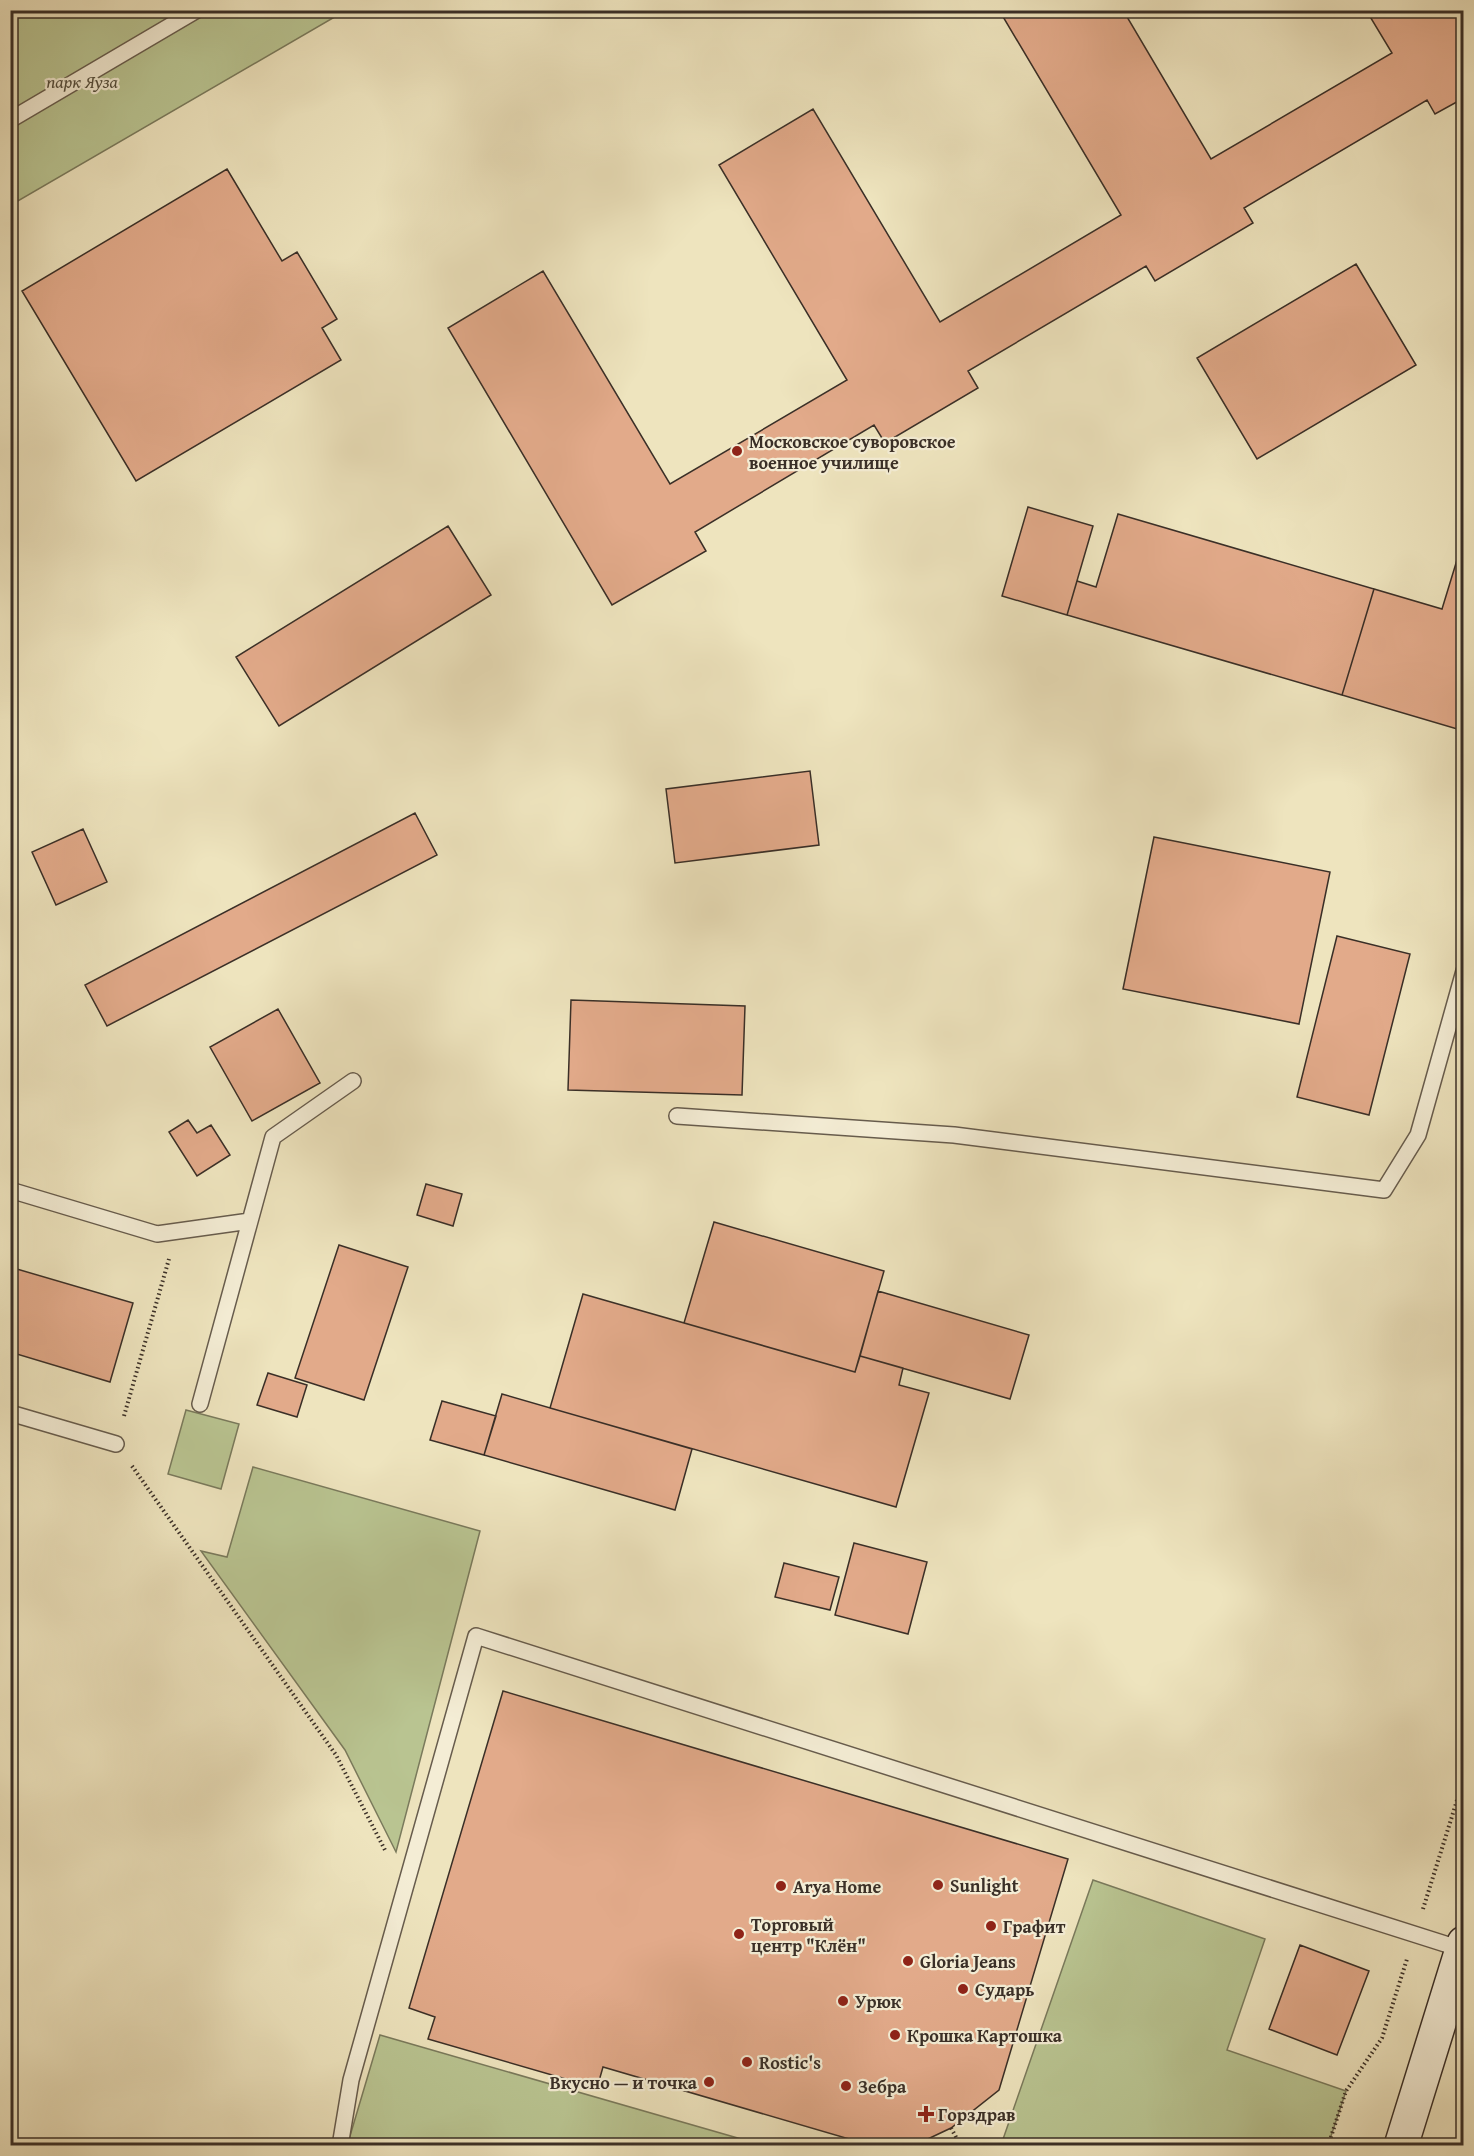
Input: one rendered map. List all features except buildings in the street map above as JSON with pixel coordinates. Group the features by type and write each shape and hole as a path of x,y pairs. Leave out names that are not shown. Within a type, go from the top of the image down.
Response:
{"main road":[{"path":"1401,2145 1462,1946"}],"lane":[{"path":"10,120 197,10"},
{"path":"677,1116 954,1135 1384,1190 1418,1135 1464,970"},
{"path":"200,1404 273,1137 353,1081"},
{"path":"10,1190 157,1234 250,1221"},
{"path":"10,1413 116,1444"},
{"path":"340,2145 351,2080 476,1636 1415,1934 1462,1946"}],"path":[{"path":"10,15 17,10"},
{"path":"177,1231 116,1444 336,1755 388,1857"},
{"path":"1328,2145 1346,2091 1382,2038 1464,1778"},
{"path":"951,2128 961,2145"}],"green space":[{"name":"парк Яуза","path":"11,11 345,11 11,205"},
{"path":"186,1410 239,1424 221,1489 168,1474"},
{"path":"253,1467 480,1531 396,1852 345,1750 201,1551 227,1557"},
{"path":"1093,1880 1265,1939 1227,2050 1346,2091 1328,2145 1001,2145"},
{"path":"380,2035 425,2048 762,2145 347,2146"}],"place":[{"name":"Московское суворовское военное училище","path":"737,451"},
{"name":"Sunlight","path":"938,1885"},
{"name":"Arya Home","path":"781,1886"},
{"name":"Графит","path":"991,1926"},
{"name":"Торговый центр \"Клён\"","path":"739,1934"},
{"name":"Gloria Jeans","path":"908,1961"},
{"name":"Сударь","path":"963,1989"},
{"name":"Урюк","path":"843,2001"},
{"name":"Крошка Картошка","path":"895,2035"},
{"name":"Rostic's","path":"747,2062"},
{"name":"Вкусно — и точка","path":"709,2082"},
{"name":"Зебра","path":"846,2086"},
{"name":"Горздрав","path":"926,2114"}]}
